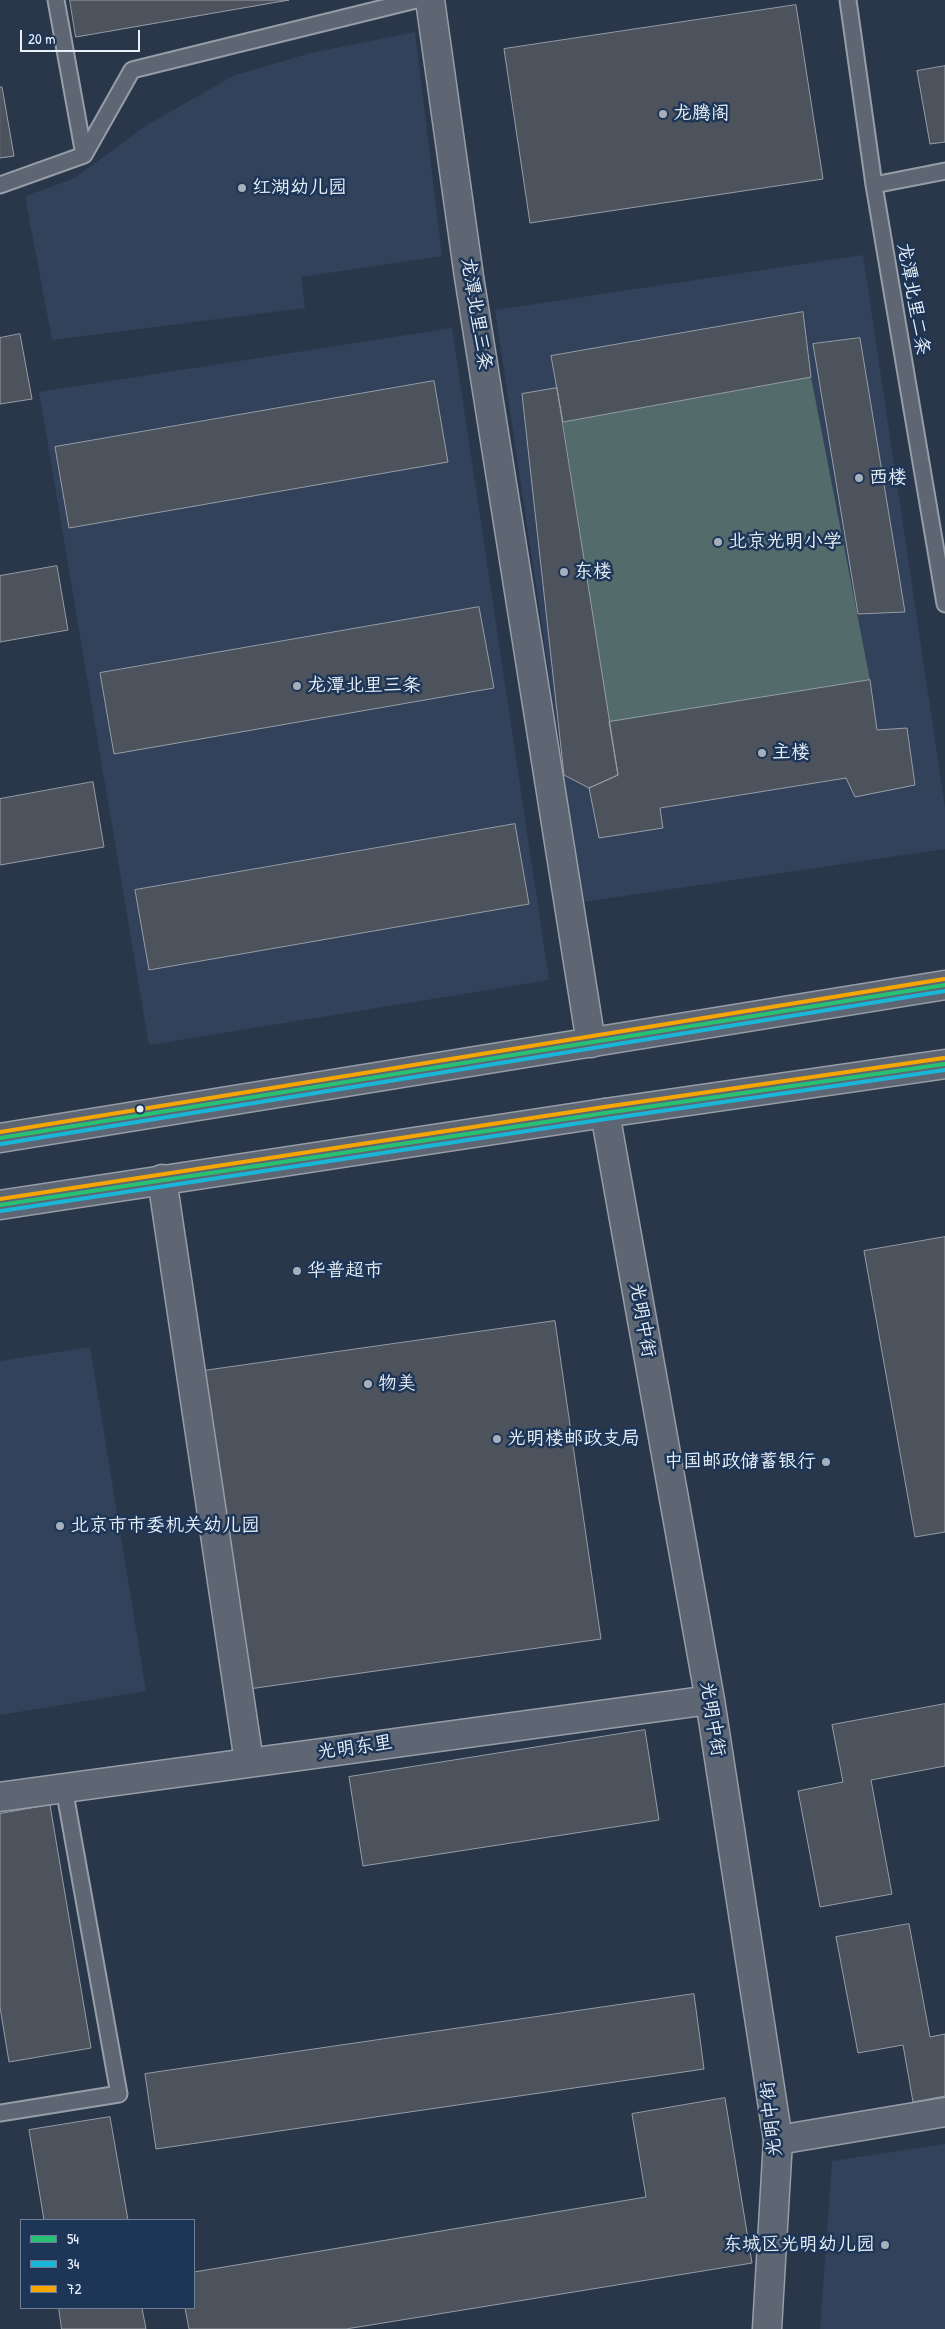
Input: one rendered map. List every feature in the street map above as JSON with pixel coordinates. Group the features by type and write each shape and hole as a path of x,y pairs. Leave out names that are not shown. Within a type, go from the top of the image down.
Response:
{"street":[{"name":"龙潭北里三条","path":"430,0 471,287 591,1043"},
{"path":"0,1138 945,985"},
{"path":"0,1206 162,1179 945,1064"},
{"name":"光明中街","path":"605,1113 710,1700 778,2140 768,2329"},
{"path":"162,1179 249,1762"},
{"name":"光明东里","path":"0,1797 710,1700"},
{"path":"778,2140 945,2112"}],"lane":[{"path":"56,0 84,155"},
{"path":"0,185 84,155 132,70 416,0"},
{"name":"龙潭北里二条","path":"848,0 874,185 945,604"},
{"path":"874,185 945,171"},
{"path":"0,2113 119,2094 64,1788"}],"shaded area":[{"name":"红湖幼儿园","path":"415,32 442,256 301,277 305,308 52,340 25,196 73,179 147,125 235,75 311,53"},
{"name":"北京光明小学","path":"863,255 945,808 945,849 583,902 495,310"},
{"name":"龙潭北里三条","path":"452,328 549,980 149,1045 39,392"},
{"name":"北京市市委机关幼儿园","path":"90,1347 146,1691 0,1715 0,1361"},
{"name":"东城区光明幼儿园","path":"945,2144 945,2329 820,2329 832,2161"}],"green space":[{"path":"811,377 870,680 609,722 563,422"}],"building":[{"path":"70,0 289,0 76,37"},
{"name":"龙腾阁","path":"796,5 823,179 530,223 504,49"},
{"path":"945,66 945,142 930,144 917,71"},
{"path":"0,87 2,87 14,156 0,158"},
{"path":"803,312 811,377 563,422 551,356"},
{"path":"20,334 32,399 0,404 0,338"},
{"name":"西楼","path":"860,338 905,612 858,614 813,344"},
{"path":"434,381 448,462 69,528 55,447"},
{"name":"东楼","path":"557,388 618,775 589,788 564,775 522,394"},
{"path":"57,566 68,630 0,642 0,576"},
{"path":"479,607 494,688 114,754 100,673"},
{"name":"主楼","path":"870,680 877,730 907,728 915,785 855,797 846,778 660,808 663,828 599,838 589,788 618,775 609,722"},
{"path":"93,782 104,847 0,865 0,799"},
{"path":"515,824 529,904 149,970 135,890"},
{"path":"945,1237 945,1532 915,1537 864,1251"},
{"path":"555,1321 601,1639 249,1689 203,1371"},
{"path":"945,1704 945,1766 871,1780 892,1894 820,1907 798,1791 843,1782 832,1725"},
{"path":"645,1730 659,1820 363,1866 349,1777"},
{"path":"50,1805 91,2048 9,2062 0,2007 0,1814"},
{"path":"909,1924 930,2037 945,2034 945,2096 913,2102 903,2045 858,2053 836,1937"},
{"path":"694,1994 704,2069 156,2149 145,2074"},
{"path":"725,2098 752,2263 346,2329 189,2329 185,2309 195,2309 195,2272 646,2197 632,2114"},
{"path":"110,2117 128,2219 44,2219 29,2130"},
{"path":"59,2309 142,2309 146,2329 62,2329"}],"transit line":[{"name":"72","path":"0,1132 944,979"},
{"name":"54","path":"0,1138 945,985"},
{"name":"34","path":"1,1144 945,991"},
{"name":"72","path":"0,1199 604,1107 944,1058"},
{"name":"54","path":"0,1205 605,1113 945,1064"},
{"name":"34","path":"1,1211 606,1119 945,1070"}],"place":[{"name":"龙腾阁","path":"663,114"},
{"name":"红湖幼儿园","path":"242,188"},
{"name":"西楼","path":"859,478"},
{"name":"北京光明小学","path":"718,542"},
{"name":"东楼","path":"564,572"},
{"name":"龙潭北里三条","path":"297,686"},
{"name":"主楼","path":"762,753"},
{"name":"华普超市","path":"297,1271"},
{"name":"物美","path":"368,1384"},
{"name":"光明楼邮政支局","path":"497,1439"},
{"name":"中国邮政储蓄银行","path":"826,1462"},
{"name":"北京市市委机关幼儿园","path":"60,1526"},
{"name":"东城区光明幼儿园","path":"885,2245"}]}
